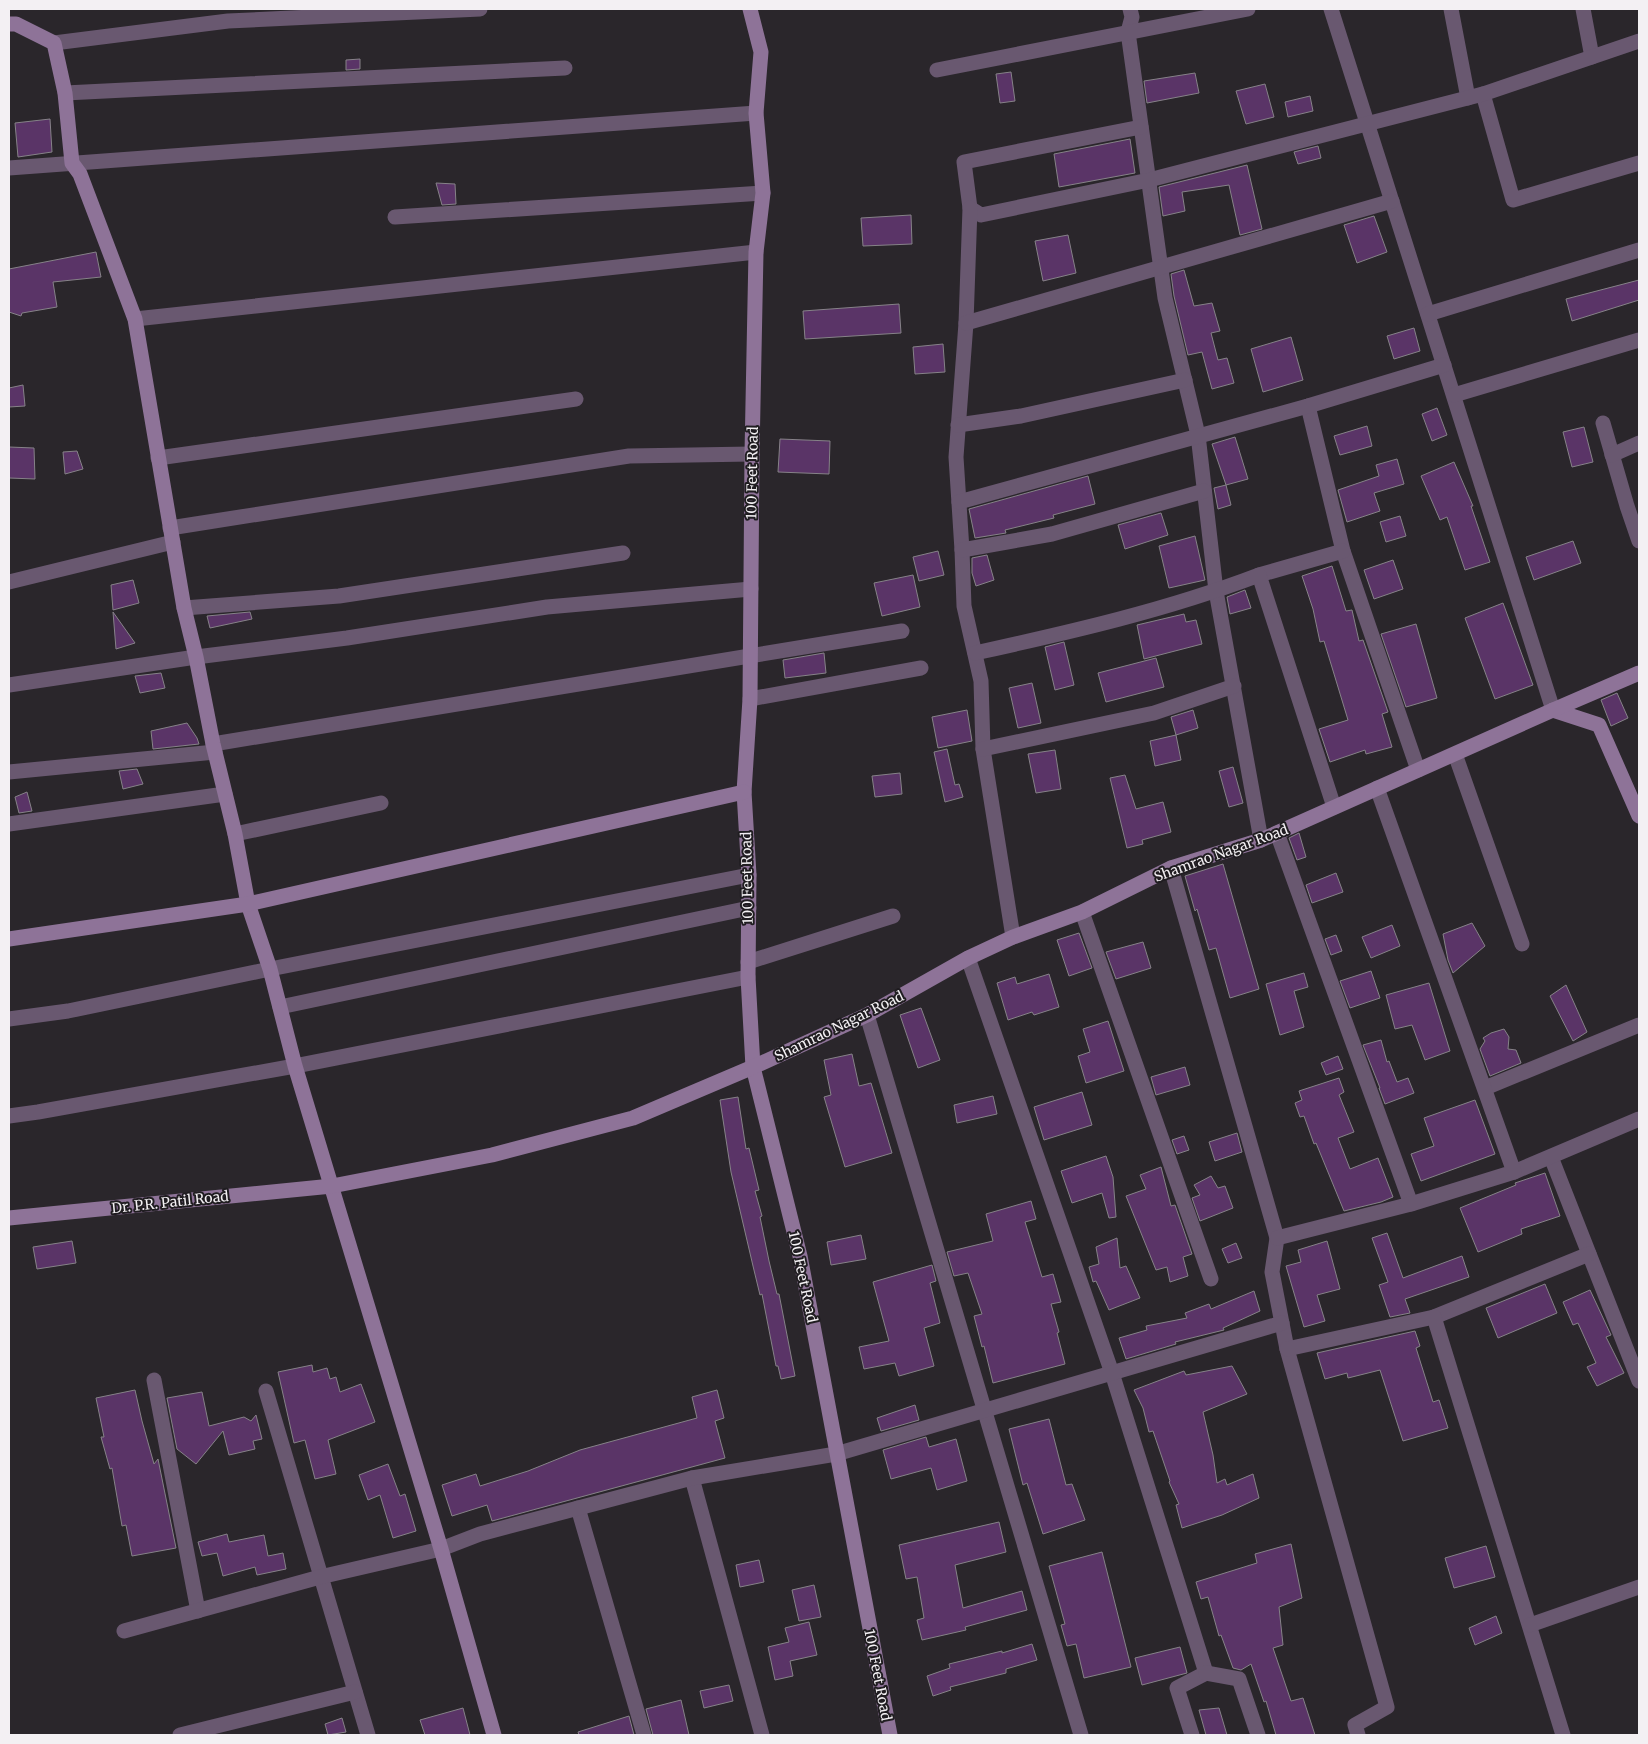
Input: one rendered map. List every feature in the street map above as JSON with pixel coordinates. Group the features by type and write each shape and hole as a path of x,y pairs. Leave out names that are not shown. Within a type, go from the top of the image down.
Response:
{"street":[{"path":"9,24 16,24 54,43 228,21 480,9"},
{"name":"100 Feet Road","path":"750,9 761,52 756,113 763,194 756,252 751,656 744,792 749,875 748,970 753,1067 800,1256 890,1735"},
{"path":"1130,9 1132,17 1128,32 1165,298 1198,435 1216,591 1261,840"},
{"path":"937,70 1248,9"},
{"path":"1331,9 1553,710 1598,725 1639,816"},
{"path":"1452,9 1476,96 1513,200 1639,163"},
{"path":"1583,9 1592,57"},
{"path":"970,208 981,215 1149,180 1476,96 1639,41"},
{"path":"54,43 65,93 72,163 80,174 135,319 184,608 214,748 235,834 248,904 270,969 295,1066 441,1549 494,1735"},
{"path":"65,93 565,68"},
{"path":"9,168 756,113"},
{"path":"1014,936 983,749 982,681 964,606 956,457 966,323 970,208 964,162 1141,127"},
{"path":"395,217 763,194"},
{"path":"966,323 1392,201"},
{"path":"1428,314 1639,250"},
{"path":"135,319 756,252"},
{"path":"1454,395 1639,340"},
{"path":"959,502 1308,406 1444,365"},
{"path":"958,425 1021,416 1185,380"},
{"path":"158,458 576,399"},
{"path":"1308,406 1343,551 1418,770"},
{"path":"1603,423 1638,533"},
{"path":"1612,455 1639,443"},
{"path":"9,582 172,535 629,456 752,454"},
{"path":"962,550 1052,534 1204,491"},
{"path":"975,653 1074,632 1216,591 1259,575 1343,551"},
{"path":"184,608 339,596 623,553"},
{"path":"1259,575 1334,808"},
{"path":"9,685 196,657 347,638 547,607 751,589"},
{"path":"9,772 214,748 902,630"},
{"path":"750,699 921,668"},
{"name":"Shamrao Nagar Road","path":"332,1186 492,1155 633,1118 867,1016 968,958 1014,936 1082,912 1171,868 1261,840 1639,673"},
{"path":"983,749 1154,713 1234,686"},
{"path":"1455,754 1522,944"},
{"path":"1377,788 1514,1172"},
{"path":"9,939 248,904 744,792"},
{"path":"9,824 225,794"},
{"path":"235,834 381,803"},
{"path":"1277,833 1410,1204"},
{"path":"1171,868 1277,1238 1272,1272 1288,1349 1387,1707 1355,1725 1358,1735"},
{"path":"9,1019 68,1011 270,969 749,875"},
{"path":"280,1007 749,908"},
{"path":"1082,912 1211,1279"},
{"path":"9,1116 295,1066 748,970 893,916"},
{"path":"968,958 1112,1374 1206,1673"},
{"path":"867,1016 1081,1735"},
{"path":"1484,1088 1639,1025"},
{"path":"1277,1238 1410,1204 1514,1172 1639,1119"},
{"path":"1550,1157 1639,1381"},
{"name":"Dr. P.R. Patil Road","path":"9,1218 332,1186"},
{"path":"1288,1349 1434,1317 1589,1254"},
{"path":"1434,1317 1563,1735"},
{"path":"124,1631 320,1577 441,1549 480,1534 692,1478 836,1454 1282,1323"},
{"path":"154,1380 198,1611"},
{"path":"266,1391 368,1735"},
{"path":"692,1478 762,1735"},
{"path":"578,1508 644,1735"},
{"path":"1530,1625 1639,1587"},
{"path":"1192,1735 1177,1688 1206,1673 1239,1679 1258,1735"},
{"path":"180,1735 355,1692"}],"building":[{"path":"360,59 360,69 346,70 346,60"},
{"path":"1011,72 1015,101 1000,103 996,74"},
{"path":"1195,73 1199,93 1147,103 1144,81"},
{"path":"1265,84 1274,117 1246,124 1236,91"},
{"path":"1310,96 1313,111 1288,117 1285,102"},
{"path":"50,119 52,152 18,157 15,123"},
{"path":"1130,139 1135,173 1059,187 1054,154"},
{"path":"1318,146 1321,158 1298,164 1294,152"},
{"path":"1247,165 1262,229 1240,235 1229,185 1182,192 1185,211 1163,216 1159,187"},
{"path":"436,183 455,184 456,204 442,205"},
{"path":"911,215 912,244 863,246 861,218"},
{"path":"1374,216 1387,252 1357,263 1344,225"},
{"path":"1068,235 1076,273 1043,281 1035,241"},
{"path":"96,252 101,277 53,282 57,307 22,313 21,316 9,312 9,269"},
{"path":"1184,270 1194,306 1212,303 1220,331 1211,333 1218,360 1227,358 1234,383 1212,389 1202,352 1188,355 1174,296 1171,274"},
{"path":"1639,280 1639,300 1572,321 1566,299"},
{"path":"899,304 901,333 805,339 803,311"},
{"path":"1414,328 1420,351 1394,359 1387,336"},
{"path":"1291,337 1303,380 1263,392 1251,349"},
{"path":"943,344 945,372 915,374 913,347"},
{"path":"23,385 25,406 9,407 9,388"},
{"path":"1437,408 1447,435 1432,441 1422,414"},
{"path":"1367,426 1372,446 1340,455 1334,436"},
{"path":"1584,427 1593,462 1572,467 1563,432"},
{"path":"1235,437 1248,479 1226,485 1212,444"},
{"path":"780,439 830,441 829,474 778,472"},
{"path":"9,447 34,448 35,479 9,478"},
{"path":"77,451 83,469 65,474 63,452"},
{"path":"1397,459 1404,484 1374,493 1380,511 1347,522 1338,490 1379,476 1376,465"},
{"path":"1454,462 1473,506 1471,506 1490,562 1465,570 1447,517 1440,520 1421,476"},
{"path":"1088,476 1095,504 1053,515 1054,518 1005,530 1006,533 975,538 969,509"},
{"path":"1226,485 1231,505 1218,509 1214,488"},
{"path":"1161,513 1168,535 1125,549 1118,525"},
{"path":"1400,516 1406,536 1386,542 1380,522"},
{"path":"1195,536 1205,580 1169,588 1159,546"},
{"path":"1573,541 1581,563 1534,580 1526,557"},
{"path":"938,551 944,575 919,581 913,557"},
{"path":"987,555 994,580 976,586 972,573 972,558"},
{"path":"1393,560 1403,589 1374,599 1364,570"},
{"path":"1332,566 1346,611 1352,610 1359,641 1363,640 1388,712 1382,714 1392,747 1366,754 1365,750 1330,762 1319,729 1348,720 1324,641 1320,642 1313,609 1302,576"},
{"path":"913,575 920,607 882,616 874,583"},
{"path":"133,580 139,603 113,610 111,585"},
{"path":"1245,590 1251,608 1230,614 1227,597"},
{"path":"1503,603 1533,685 1495,699 1465,618"},
{"path":"113,612 135,643 116,649"},
{"path":"250,612 252,619 210,628 207,616"},
{"path":"1184,614 1186,622 1196,620 1202,644 1144,659 1137,625"},
{"path":"1416,624 1437,698 1406,707 1381,634"},
{"path":"1064,642 1074,685 1055,690 1045,647"},
{"path":"824,653 826,673 785,678 783,660"},
{"path":"1156,658 1164,687 1106,702 1098,673"},
{"path":"161,673 165,688 140,693 135,676"},
{"path":"1032,683 1041,723 1018,728 1009,688"},
{"path":"1617,693 1628,718 1611,726 1601,700"},
{"path":"967,710 972,741 938,748 932,717"},
{"path":"1193,710 1198,728 1176,735 1171,717"},
{"path":"187,723 199,744 153,749 151,731"},
{"path":"1176,735 1181,760 1155,766 1150,741"},
{"path":"947,749 955,785 959,784 963,797 945,802 934,752"},
{"path":"1055,750 1061,789 1036,793 1028,754"},
{"path":"1233,767 1243,803 1229,807 1219,771"},
{"path":"137,769 143,784 123,789 119,771"},
{"path":"900,773 902,794 875,797 872,776"},
{"path":"1125,775 1136,809 1163,802 1171,832 1142,840 1143,844 1127,848 1110,778"},
{"path":"27,792 32,811 19,813 15,797"},
{"path":"1299,833 1306,857 1297,860 1289,838"},
{"path":"1223,864 1259,989 1230,998 1216,948 1209,950 1185,876"},
{"path":"1336,873 1343,892 1312,903 1306,885"},
{"path":"1472,923 1485,946 1453,973 1448,960 1443,934"},
{"path":"1392,925 1400,946 1371,958 1362,937"},
{"path":"1079,933 1092,968 1069,976 1057,940"},
{"path":"1336,935 1342,951 1331,955 1325,939"},
{"path":"1143,942 1151,968 1116,979 1106,952"},
{"path":"1371,971 1380,998 1350,1008 1340,981"},
{"path":"1304,973 1308,987 1294,991 1304,1027 1280,1035 1266,984"},
{"path":"1049,974 1059,1007 1034,1015 1032,1012 1008,1020 997,983 1015,977 1017,984"},
{"path":"1429,983 1450,1051 1425,1060 1412,1025 1395,1029 1386,995"},
{"path":"1566,985 1587,1032 1573,1041 1550,996"},
{"path":"921,1008 940,1060 918,1068 900,1015"},
{"path":"1108,1021 1124,1071 1086,1083 1078,1056 1090,1052 1083,1029"},
{"path":"1504,1029 1509,1037 1508,1049 1516,1050 1521,1063 1490,1076 1480,1049 1485,1041 1483,1038"},
{"path":"1381,1040 1387,1062 1389,1061 1397,1082 1408,1078 1414,1093 1385,1104 1363,1045"},
{"path":"852,1054 859,1086 871,1083 892,1153 845,1167 824,1097 831,1095 824,1060"},
{"path":"1338,1056 1343,1069 1326,1075 1321,1063"},
{"path":"1185,1067 1190,1085 1156,1095 1151,1077"},
{"path":"1339,1078 1344,1092 1339,1095 1354,1132 1338,1138 1350,1169 1378,1158 1393,1197 1381,1202 1344,1211 1316,1143 1314,1144 1304,1116 1300,1117 1295,1103 1302,1100 1299,1091"},
{"path":"1082,1092 1092,1125 1044,1140 1034,1107"},
{"path":"993,1096 997,1114 957,1123 954,1105"},
{"path":"738,1097 746,1149 749,1148 759,1190 755,1191 762,1216 760,1217 777,1294 779,1294 795,1376 781,1379 778,1366 776,1366 762,1294 760,1295 731,1172 720,1100"},
{"path":"1475,1100 1495,1154 1421,1181 1411,1154 1434,1146 1424,1118"},
{"path":"1237,1133 1242,1152 1215,1161 1209,1142"},
{"path":"1184,1136 1189,1150 1177,1154 1172,1140"},
{"path":"1106,1156 1113,1177 1116,1217 1109,1218 1102,1193 1072,1203 1061,1171"},
{"path":"1161,1167 1171,1206 1175,1205 1192,1254 1183,1257 1188,1276 1170,1282 1167,1267 1156,1270 1126,1196 1146,1189 1140,1175"},
{"path":"1545,1173 1560,1216 1521,1229 1522,1234 1478,1252 1460,1208 1516,1185 1515,1183"},
{"path":"1211,1176 1218,1188 1225,1186 1233,1208 1200,1221 1192,1198 1200,1195 1194,1185"},
{"path":"1031,1201 1036,1219 1025,1222 1042,1277 1053,1274 1061,1302 1051,1304 1065,1364 993,1383 974,1316 982,1314 968,1273 954,1276 947,1252 993,1241 986,1214"},
{"path":"1387,1233 1403,1278 1462,1256 1469,1277 1405,1299 1410,1313 1390,1317 1379,1285 1388,1282 1372,1238"},
{"path":"861,1235 866,1259 831,1265 827,1242"},
{"path":"1117,1238 1120,1268 1126,1266 1140,1298 1109,1310 1096,1281 1093,1282 1089,1267 1099,1264 1096,1247"},
{"path":"72,1241 76,1263 37,1269 33,1247"},
{"path":"1327,1241 1340,1289 1317,1295 1325,1321 1304,1327 1286,1266 1301,1262 1298,1250"},
{"path":"1236,1243 1242,1258 1228,1263 1222,1249"},
{"path":"932,1265 936,1281 930,1283 940,1323 924,1328 934,1366 899,1376 895,1363 864,1369 859,1347 889,1341 873,1282"},
{"path":"1545,1284 1557,1313 1498,1338 1486,1308"},
{"path":"1590,1290 1611,1335 1606,1337 1624,1373 1597,1386 1587,1367 1596,1363 1578,1323 1573,1325 1563,1302"},
{"path":"1254,1291 1260,1311 1223,1328 1224,1330 1175,1342 1176,1344 1126,1359 1119,1338 1147,1330 1146,1326 1187,1318 1185,1313 1209,1304 1211,1309"},
{"path":"1415,1331 1420,1346 1416,1348 1433,1402 1439,1400 1448,1428 1403,1441 1380,1370 1348,1378 1347,1373 1325,1379 1317,1353"},
{"path":"312,1365 313,1372 327,1368 330,1379 336,1377 340,1392 361,1384 375,1422 328,1440 336,1474 315,1479 305,1440 294,1443 278,1372"},
{"path":"1232,1366 1247,1394 1203,1412 1217,1483 1225,1479 1227,1485 1253,1474 1259,1498 1222,1515 1182,1528 1176,1505 1179,1504 1169,1482 1153,1431 1149,1432 1143,1408 1134,1390 1184,1371 1186,1375"},
{"path":"135,1390 154,1464 158,1459 176,1548 132,1556 126,1525 122,1526 112,1468 110,1469 101,1437 104,1437 96,1398"},
{"path":"717,1390 724,1418 715,1421 725,1458 492,1521 487,1505 452,1516 442,1485 476,1474 480,1486 528,1471 580,1450 697,1418 692,1397"},
{"path":"202,1392 209,1426 244,1417 251,1421 256,1415 262,1439 253,1441 255,1449 229,1455 223,1431 196,1464 177,1449 167,1398"},
{"path":"915,1405 919,1420 881,1431 877,1418"},
{"path":"1049,1419 1066,1485 1072,1484 1085,1520 1043,1534 1027,1483 1023,1485 1009,1429"},
{"path":"926,1437 929,1447 956,1439 967,1481 937,1490 931,1468 891,1479 883,1450"},
{"path":"388,1464 400,1496 405,1494 416,1531 393,1538 380,1495 368,1500 359,1475"},
{"path":"999,1522 1006,1552 955,1565 963,1608 1022,1591 1027,1610 965,1627 966,1630 922,1640 917,1620 924,1618 917,1577 906,1579 899,1545"},
{"path":"227,1534 229,1542 264,1535 268,1556 283,1553 286,1569 257,1575 255,1567 223,1576 217,1553 202,1556 198,1542"},
{"path":"1291,1544 1302,1598 1279,1607 1283,1645 1273,1648 1291,1701 1303,1698 1315,1735 1276,1735 1266,1701 1264,1702 1251,1664 1241,1670 1233,1668 1221,1635 1219,1636 1208,1597 1201,1599 1196,1582 1257,1563 1255,1554"},
{"path":"1486,1546 1495,1577 1454,1588 1445,1558"},
{"path":"1102,1552 1131,1667 1084,1678 1076,1644 1067,1646 1061,1625 1065,1624 1049,1566"},
{"path":"759,1560 764,1582 740,1587 736,1565"},
{"path":"814,1585 821,1617 799,1621 792,1590"},
{"path":"1496,1616 1502,1633 1475,1645 1469,1628"},
{"path":"809,1622 817,1655 790,1661 793,1676 775,1680 768,1647 789,1642 785,1628"},
{"path":"1032,1644 1037,1660 1006,1669 1006,1673 950,1687 951,1690 933,1696 927,1676 950,1668 949,1664 1002,1651 1002,1653"},
{"path":"1180,1647 1187,1673 1142,1685 1135,1658"},
{"path":"729,1685 733,1701 704,1708 700,1691"},
{"path":"681,1700 689,1735 653,1735 646,1709"},
{"path":"463,1708 470,1735 425,1735 420,1720"},
{"path":"1219,1708 1227,1735 1206,1735 1199,1710"},
{"path":"629,1716 634,1735 579,1735 578,1732"},
{"path":"342,1718 346,1732 328,1735 325,1724"}]}
